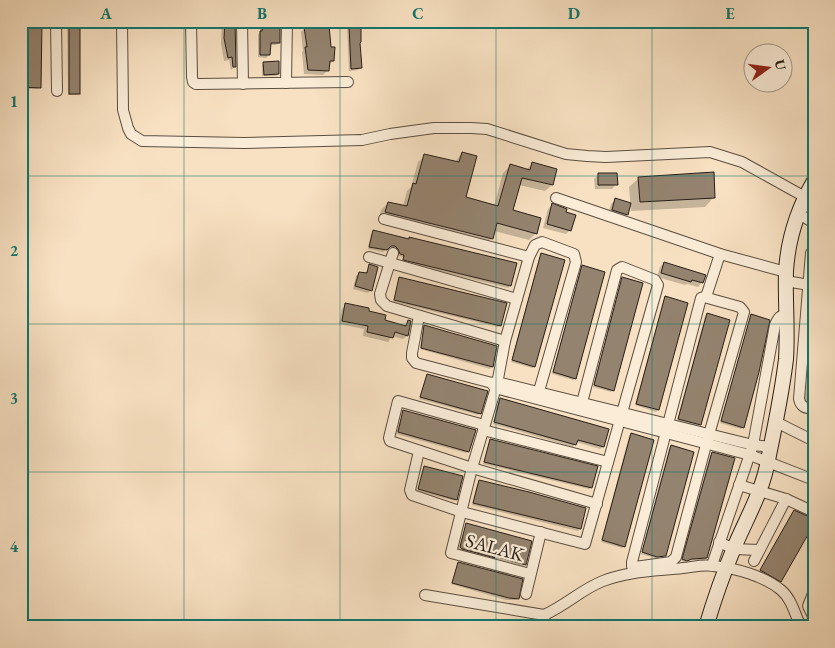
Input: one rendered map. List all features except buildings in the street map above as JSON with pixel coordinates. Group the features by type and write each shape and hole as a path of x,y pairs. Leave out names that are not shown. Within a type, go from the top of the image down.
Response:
{"street":[{"path":"56,21 57,91"},
{"path":"122,21 123,110 131,134 142,141 244,143 362,140 434,128 471,128 487,130 566,154 606,157 710,152 742,162 805,197"},
{"path":"192,21 193,82 196,84 348,82"},
{"path":"242,21 243,84"},
{"path":"286,83 287,21"},
{"path":"719,567 734,549 759,492 768,462 786,358 788,314 786,276 789,242 805,197 814,181"},
{"path":"556,198 809,285"},
{"path":"799,214 814,222"},
{"path":"384,219 529,257"},
{"path":"462,512 472,468 529,257 534,245 537,242 542,242 574,254 576,262 538,395"},
{"path":"811,253 799,400 800,405 804,408 814,409"},
{"path":"706,297 720,254"},
{"path":"369,257 391,258 517,299"},
{"path":"391,258 381,287 380,298 387,306 506,341"},
{"path":"419,452 410,490 412,495 462,512 584,544 587,541 658,285 655,280 622,267 617,270 581,406"},
{"path":"706,297 740,307 744,312 676,558 671,562 632,566 701,298 706,297"},
{"path":"706,627 719,567 719,542 753,445 775,325 778,318 788,314"},
{"path":"419,316 412,353 412,358 416,363 666,428 706,444 750,455 814,480"},
{"path":"597,504 419,452 390,441 389,438 398,400 484,427 608,462"},
{"path":"776,422 814,441"},
{"path":"666,428 710,434 753,445 770,447"},
{"path":"739,485 786,499 814,512"},
{"path":"754,561 786,499"},
{"name":"SALAK","path":"462,512 451,553 530,574"},
{"path":"526,594 541,532"},
{"path":"719,542 734,549 759,550"},
{"path":"425,594 544,615 560,608 583,590 605,580 632,573 719,567 768,581 783,591 792,604 801,627"},
{"path":"814,591 808,606 814,618"},
{"path":"544,615 545,627"}]}
